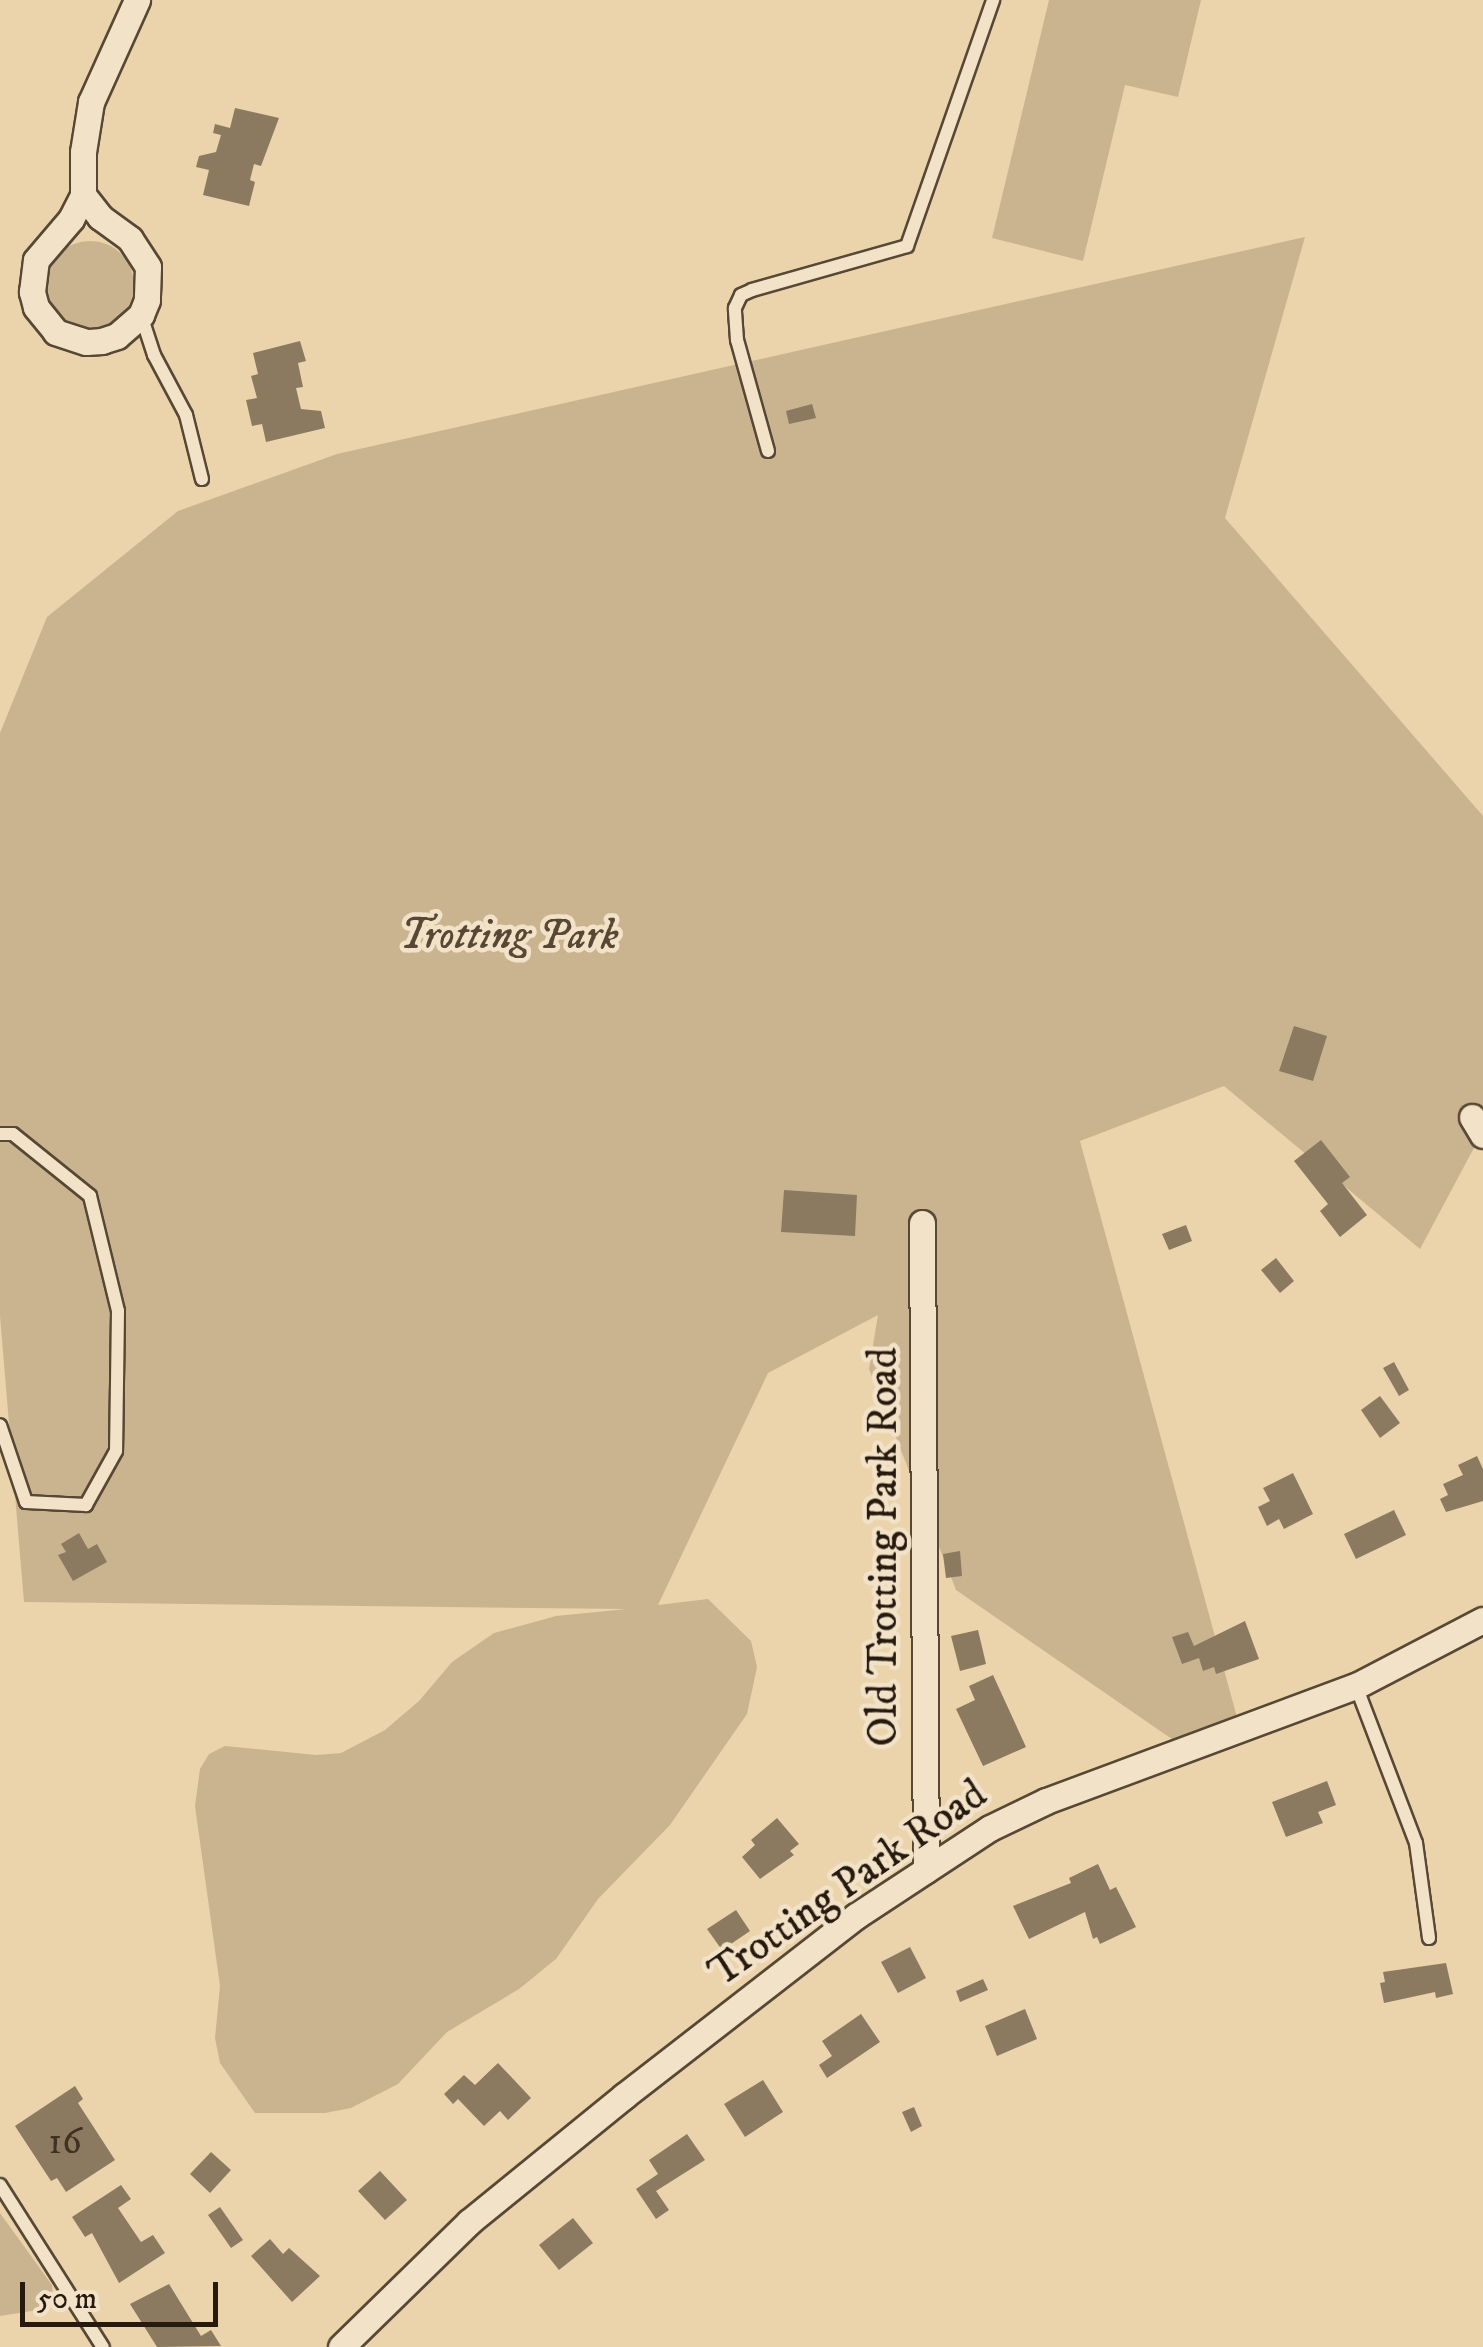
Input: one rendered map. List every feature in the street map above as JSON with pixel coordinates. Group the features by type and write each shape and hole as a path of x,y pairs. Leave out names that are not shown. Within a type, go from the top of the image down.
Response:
{"street":[{"path":"84,195 100,217 141,252 150,284 140,315 117,336 86,342 56,332 36,307 32,276 36,260 71,219 84,195 83,152 91,102 137,0"},
{"name":"Old Trotting Park Road","path":"922,1223 926,1870"},
{"name":"Trotting Park Road","path":"341,2347 469,2222 746,2001 990,1828 1046,1802 1356,1686 1483,1620"}],"lane":[{"path":"768,451 736,340 735,308 741,295 907,246 994,0"},
{"path":"140,315 154,355 186,416 202,479"},
{"path":"0,1134 13,1134 90,1196 118,1311 116,1451 86,1504 26,1502 0,1424"},
{"path":"1356,1686 1416,1843 1429,1938"},
{"path":"0,2186 103,2347"}],"green space":[{"path":"1049,0 1201,0 1178,97 1125,85 1083,261 992,238"},
{"name":"Trotting Park","path":"1305,237 1225,518 1483,816 1483,1131 1420,1249 1224,1086 1080,1141 1241,1732 1182,1746 956,1590 869,1369 878,1315 768,1373 658,1605 708,1599 751,1641 757,1667 747,1714 670,1825 598,1899 556,1959 519,1989 447,2032 398,2084 351,2108 325,2113 255,2113 220,2063 215,2038 220,1986 195,1806 200,1769 209,1754 225,1746 316,1755 341,1753 385,1730 419,1701 452,1662 494,1633 556,1616 626,1609 24,1602 0,1316 0,733 47,617 178,511 337,454"},
{"path":"90,241 107,244 121,254 131,268 131,302 121,316 107,326 90,329 73,326 59,316 49,302 46,285 49,268 59,254 73,244"},
{"path":"0,2213 52,2285 53,2298 44,2309 0,2316"}],"building":[{"path":"235,108 279,118 261,166 254,164 250,180 255,182 249,206 203,195 209,170 196,167 199,156 216,152 221,135 213,133 215,124 230,128"},
{"path":"300,341 306,361 298,363 303,387 296,388 301,409 321,411 325,428 266,442 262,424 252,426 246,400 257,398 251,376 258,374 253,353"},
{"path":"812,404 816,418 789,424 786,411"},
{"path":"1294,1026 1327,1036 1313,1081 1279,1071"},
{"path":"1321,1140 1350,1177 1342,1183 1367,1215 1340,1237 1320,1211 1328,1204 1294,1161"},
{"path":"784,1190 857,1195 855,1236 781,1232"},
{"path":"1186,1225 1192,1241 1169,1250 1162,1234"},
{"path":"1276,1258 1294,1281 1280,1293 1261,1270"},
{"path":"1394,1362 1409,1390 1399,1396 1383,1368"},
{"path":"1380,1396 1400,1423 1380,1438 1361,1410"},
{"path":"1477,1456 1483,1469 1483,1501 1446,1512 1440,1499 1448,1495 1443,1484 1463,1475 1458,1465"},
{"path":"1293,1473 1313,1514 1284,1529 1279,1519 1267,1526 1258,1507 1270,1501 1263,1488"},
{"path":"1394,1510 1406,1535 1356,1559 1344,1534"},
{"path":"79,1533 88,1549 97,1544 107,1562 73,1581 58,1555 66,1552 61,1544"},
{"path":"960,1551 962,1576 946,1578 943,1554"},
{"path":"1245,1621 1259,1659 1216,1674 1214,1667 1203,1671 1199,1658 1182,1664 1172,1637 1188,1632 1194,1646"},
{"path":"978,1630 986,1664 960,1671 951,1636"},
{"path":"993,1675 1026,1747 983,1766 956,1709 975,1700 969,1686"},
{"path":"1327,1781 1336,1805 1318,1812 1323,1823 1286,1837 1272,1802"},
{"path":"777,1818 799,1844 790,1851 794,1855 760,1879 742,1857 755,1845 751,1840"},
{"path":"1098,1864 1110,1890 1116,1887 1136,1927 1100,1944 1097,1937 1093,1939 1085,1912 1029,1939 1013,1906 1071,1883 1069,1878"},
{"path":"736,1910 750,1931 722,1950 707,1929"},
{"path":"910,1947 926,1978 898,1993 881,1962"},
{"path":"1446,1963 1453,1994 1436,1998 1435,1992 1384,2003 1380,1983 1385,1982 1383,1972"},
{"path":"983,1979 988,1990 960,2002 956,1991"},
{"path":"1025,2009 1037,2039 997,2056 985,2026"},
{"path":"861,2014 880,2042 827,2078 819,2065 832,2056 822,2041"},
{"path":"498,2063 531,2098 508,2120 500,2111 484,2126 458,2099 453,2104 444,2094 464,2075 475,2085"},
{"path":"763,2080 783,2112 745,2137 724,2104"},
{"path":"75,2086 83,2099 78,2103 115,2160 66,2192 57,2178 51,2181 15,2126"},
{"path":"914,2107 922,2126 911,2132 902,2112"},
{"path":"687,2134 705,2160 656,2191 669,2210 656,2219 636,2189 658,2174 649,2160"},
{"path":"211,2152 231,2170 210,2193 190,2174"},
{"path":"380,2171 407,2200 385,2220 358,2191"},
{"path":"121,2185 131,2199 118,2208 141,2242 153,2235 165,2253 119,2283 92,2233 85,2237 72,2217"},
{"path":"220,2207 243,2240 231,2248 208,2215"},
{"path":"573,2218 593,2243 559,2270 539,2245"},
{"path":"270,2239 283,2254 289,2248 320,2276 292,2302 251,2256"},
{"path":"169,2284 201,2336 211,2330 221,2346 157,2347 130,2304"}]}
